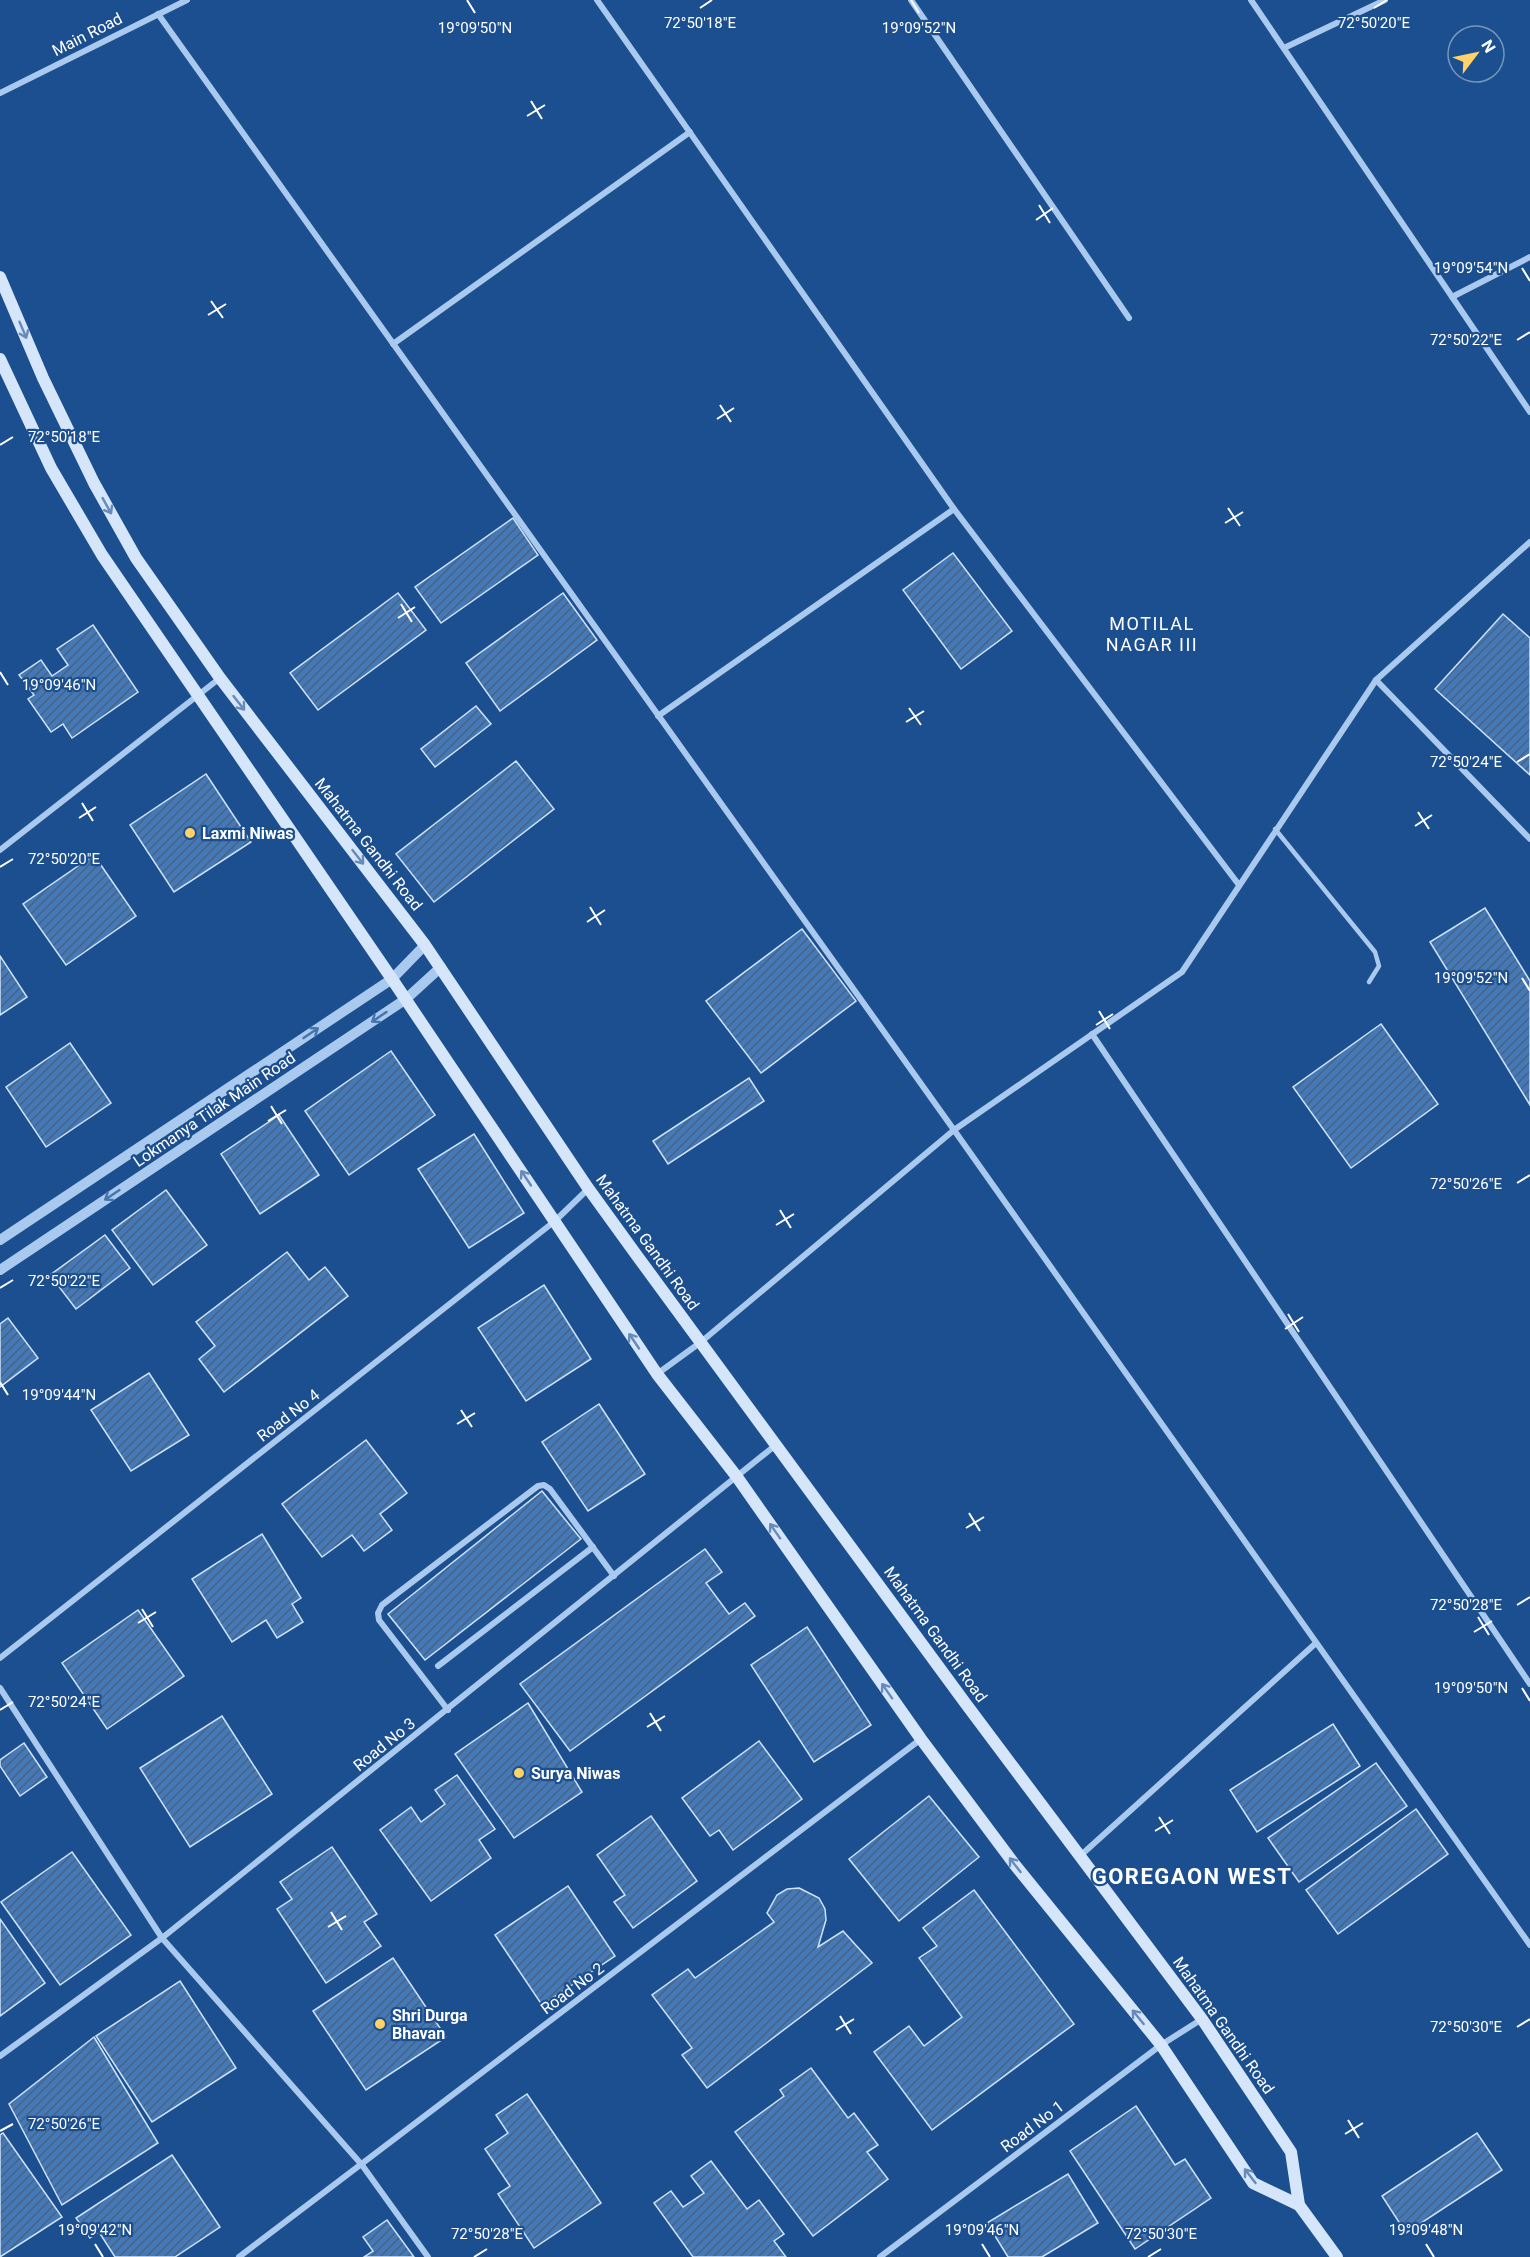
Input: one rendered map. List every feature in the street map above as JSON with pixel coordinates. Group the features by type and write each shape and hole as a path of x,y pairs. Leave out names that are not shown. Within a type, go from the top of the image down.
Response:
{"main road":[{"name":"Mahatma Gandhi Road","path":"0,276 43,378 94,483 136,558 220,678 441,967 588,1188 700,1342 778,1444 966,1704 1202,2019 1291,2152 1299,2205 1337,2257"},
{"name":"Mahatma Gandhi Road","path":"0,359 51,468 96,545 406,999 657,1374 737,1477 921,1739 1015,1865 1161,2045 1253,2183 1299,2205"}],"street":[{"name":"Main Road","path":"0,93 187,0"},
{"path":"597,0 954,509 1239,885"},
{"path":"911,0 1129,318"},
{"path":"1251,0 1530,412"},
{"path":"1284,48 1385,0"},
{"path":"158,14 954,1130 1530,1945"},
{"path":"393,344 690,132"},
{"path":"1452,297 1530,257"},
{"path":"658,716 954,509"},
{"path":"657,1374 700,1342 954,1130 1182,972 1376,680 1530,542"},
{"path":"0,850 220,678"},
{"path":"1376,680 1530,839"},
{"name":"Lokmanya Tilak Main Road","path":"0,1240 392,979 425,945"},
{"name":"Lokmanya Tilak Main Road","path":"0,1270 406,999 441,967"},
{"path":"1092,1034 1530,1684"},
{"name":"Road No 4","path":"0,1659 555,1221 588,1188"},
{"name":"Road No 3","path":"0,2056 162,1938 778,1444"},
{"path":"448,1710 379,1620 378,1613 382,1605 538,1486 544,1485 550,1489 614,1576"},
{"path":"438,1666 593,1547"},
{"path":"1080,1856 1316,1643"},
{"path":"0,1688 162,1938 362,2164 428,2257"},
{"name":"Road No 2","path":"239,2257 921,1739"},
{"name":"Road No 1","path":"880,2257 1161,2045 1202,2019"}],"lane":[{"path":"1275,830 1375,952 1379,966 1370,982"}],"building":[{"path":"513,518 538,555 441,623 415,587"},
{"path":"953,553 1012,631 961,669 903,590"},
{"path":"398,593 426,630 318,710 290,673"},
{"path":"563,593 597,640 500,711 466,663"},
{"path":"1503,614 1530,638 1530,775 1435,689"},
{"path":"93,625 138,692 72,738 63,724 51,732 28,699 34,695 19,675 41,660 52,676 68,665 57,649"},
{"path":"476,706 491,724 435,767 421,749"},
{"path":"516,761 554,809 434,902 396,854"},
{"name":"Laxmi Niwas","path":"206,774 251,842 174,892 130,825"},
{"path":"94,855 136,916 66,965 23,904"},
{"path":"1485,908 1530,981 1530,1105 1430,942"},
{"path":"802,929 856,1001 761,1073 706,1001"},
{"path":"0,956 27,997 0,1015"},
{"path":"1381,1024 1438,1104 1351,1168 1293,1087"},
{"path":"70,1043 111,1103 46,1147 6,1087"},
{"path":"391,1051 435,1115 349,1175 305,1111"},
{"path":"749,1078 764,1101 668,1164 653,1141"},
{"path":"279,1115 319,1175 260,1214 221,1154"},
{"path":"474,1134 524,1213 469,1248 418,1169"},
{"path":"166,1190 207,1245 153,1285 112,1230"},
{"path":"105,1235 130,1268 76,1309 50,1275"},
{"path":"287,1252 309,1280 325,1267 348,1296 224,1392 199,1359 215,1346 196,1322"},
{"path":"544,1285 591,1359 526,1401 478,1328"},
{"path":"8,1318 38,1358 0,1387 0,1324"},
{"path":"149,1373 189,1435 131,1471 91,1410"},
{"path":"599,1404 645,1474 588,1511 542,1442"},
{"path":"366,1440 407,1493 380,1514 392,1530 364,1551 352,1535 322,1557 282,1504"},
{"path":"542,1491 581,1539 425,1660 388,1614"},
{"path":"262,1534 301,1598 292,1604 303,1622 277,1638 266,1620 232,1642 192,1579"},
{"path":"705,1549 722,1572 706,1583 729,1614 745,1603 755,1616 570,1751 520,1684"},
{"path":"138,1610 184,1676 107,1729 62,1663"},
{"path":"807,1627 871,1725 814,1762 751,1665"},
{"name":"Surya Niwas","path":"528,1703 582,1792 514,1838 455,1754"},
{"path":"222,1716 272,1794 190,1847 140,1768"},
{"path":"1333,1724 1360,1766 1257,1832 1230,1790"},
{"path":"759,1741 802,1799 733,1850 719,1830 710,1836 682,1798"},
{"path":"24,1743 47,1777 20,1796 0,1766 0,1760"},
{"path":"1376,1763 1407,1806 1299,1882 1268,1838"},
{"path":"457,1775 495,1829 479,1840 491,1858 431,1901 380,1830 411,1807 421,1822 445,1804 435,1790"},
{"path":"929,1796 979,1857 899,1921 849,1859"},
{"path":"1416,1809 1448,1854 1338,1934 1306,1890"},
{"path":"651,1816 697,1881 633,1928 614,1902 625,1895 597,1855"},
{"path":"332,1847 377,1914 364,1922 381,1946 326,1983 277,1909 292,1899 280,1882"},
{"path":"72,1852 131,1935 60,1985 1,1902"},
{"path":"568,1886 615,1956 542,2005 495,1935"},
{"path":"799,1888 819,1898 825,1909 826,1920 818,1947 843,1931 872,1963 707,2088 682,2055 692,2048 652,1995 688,1969 695,1978 774,1922 767,1913 777,1895 787,1889"},
{"path":"974,1890 1074,2024 932,2130 874,2052 909,2026 924,2046 962,2017 919,1958 937,1946 923,1928"},
{"path":"0,1919 45,1983 0,2016"},
{"name":"Shri Durga Bhavan","path":"393,1958 446,2037 366,2090 313,2011"},
{"path":"180,1981 236,2068 152,2122 96,2036"},
{"path":"94,2037 158,2143 62,2205 9,2104"},
{"path":"811,2068 848,2118 854,2113 878,2145 867,2152 888,2179 813,2236 735,2132 784,2096 780,2090"},
{"path":"527,2094 601,2203 534,2248 498,2194 510,2186 485,2149 508,2133 496,2115"},
{"path":"1136,2106 1175,2165 1185,2159 1211,2198 1135,2249 1070,2151"},
{"path":"3,2133 62,2217 0,2257 0,2135"},
{"path":"1477,2133 1502,2170 1406,2233 1382,2196"},
{"path":"172,2155 220,2227 175,2257 115,2257 99,2232 90,2238 76,2218"},
{"path":"711,2161 747,2209 759,2200 784,2234 774,2241 786,2257 693,2257 654,2203 671,2191 683,2207 704,2193 691,2176"},
{"path":"1068,2174 1098,2223 1042,2257 1008,2257 987,2223"},
{"path":"387,2220 414,2257 364,2257 373,2251 363,2237"}],"place":[{"name":"Laxmi Niwas","path":"190,833"},
{"name":"Surya Niwas","path":"519,1773"},
{"name":"Shri Durga Bhavan","path":"380,2024"}],"district":[{"name":"MOTILAL NAGAR III","path":"1152,634"},
{"name":"GOREGAON WEST","path":"1192,1876"}]}
